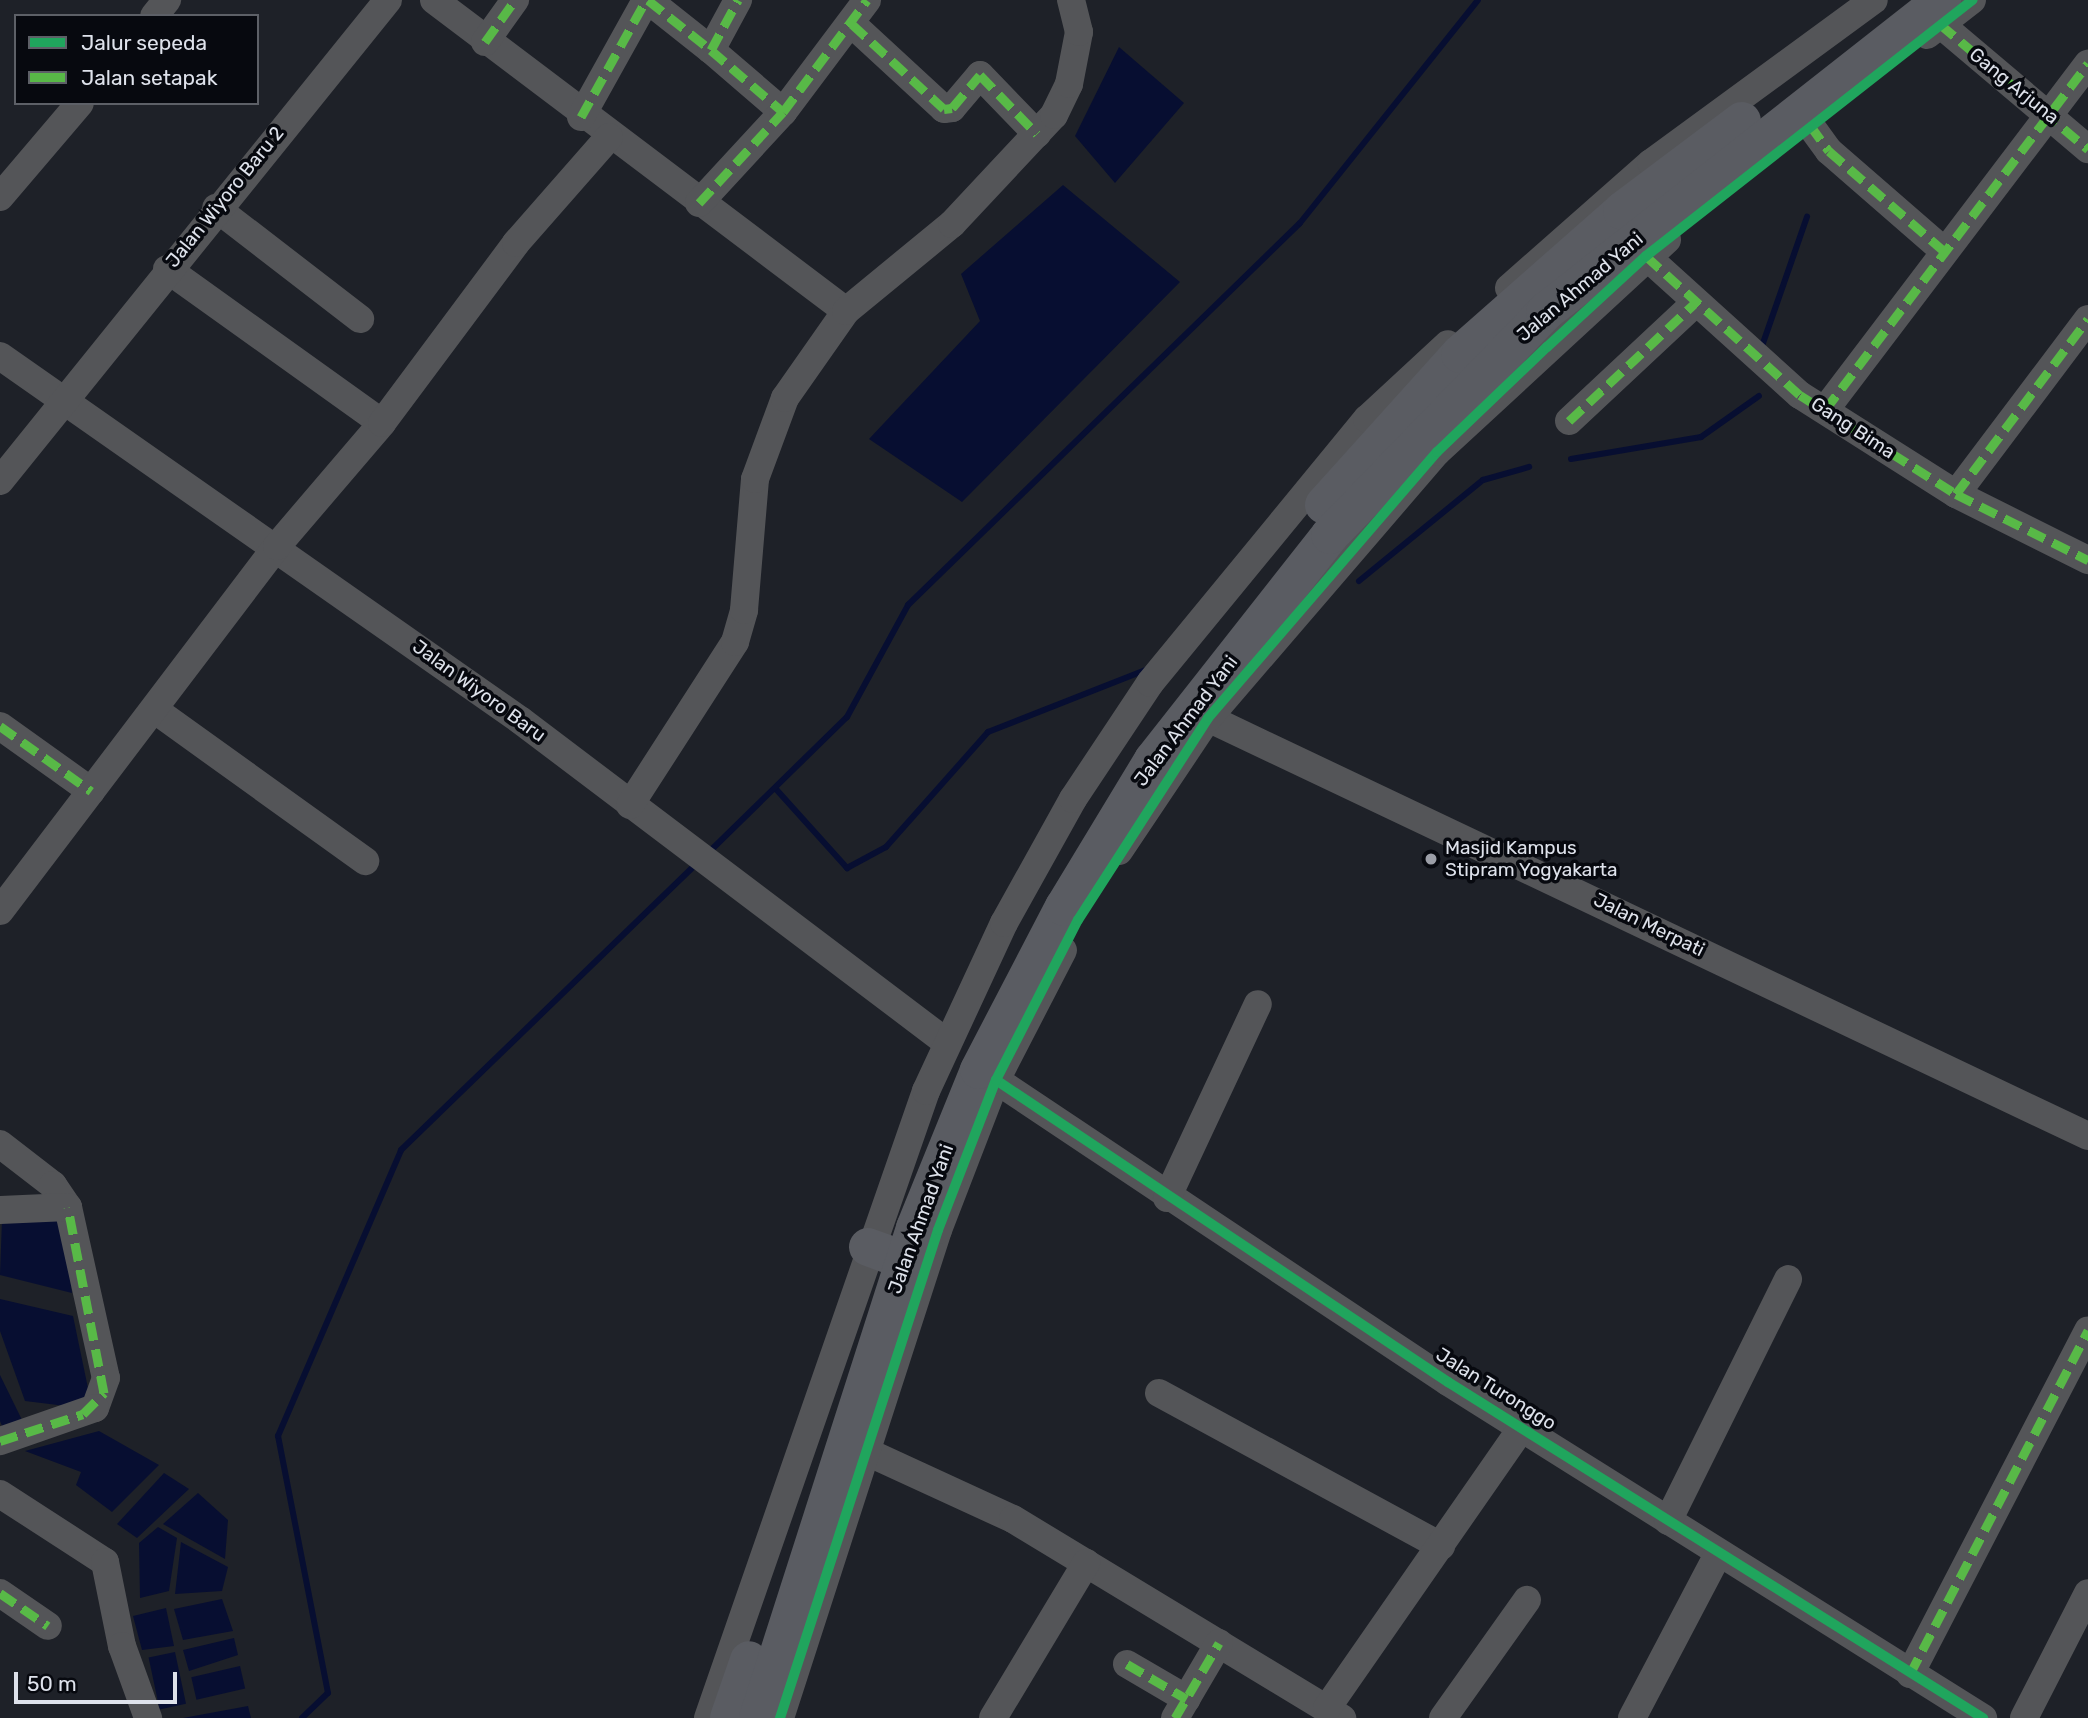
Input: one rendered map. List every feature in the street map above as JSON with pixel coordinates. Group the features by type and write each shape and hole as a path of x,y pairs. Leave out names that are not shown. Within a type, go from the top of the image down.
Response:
{"highway":[{"name":"Jalan Ahmad Yani","path":"729,1718 878,1251 960,1059 1018,942 1140,736 1298,536 1460,354 1546,275 1901,0"},
{"name":"Jalan Ahmad Yani","path":"758,1718 915,1228 979,1070 1063,907 1153,760 1330,535 1545,312 1941,12"}],"street":[{"path":"155,14 167,0"},
{"name":"Jalan Wiyoro Baru 2","path":"0,481 216,208 388,0"},
{"path":"434,0 582,117 846,311"},
{"path":"485,42 515,0"},
{"path":"582,117 647,0 711,50 783,113"},
{"path":"711,50 738,0"},
{"path":"699,203 783,113 852,24 867,0"},
{"path":"630,805 735,642 765,447 803,369 846,311 952,224 1037,134 1069,84 1079,32 1071,0"},
{"path":"708,1718 878,1251 946,1042 1073,799 1150,683 1367,419 1573,226 1874,0"},
{"path":"780,1718 937,1230 996,1080 1078,920 1208,718 1437,452 1646,256 1810,125 1941,12 1972,0"},
{"name":"Gang Arjuna","path":"1941,12 2088,149"},
{"path":"852,24 944,109 952,108 980,75 1037,134"},
{"path":"1825,410 1943,250 2052,114 2088,64"},
{"path":"0,197 78,105"},
{"path":"1810,125 1829,151 1943,250"},
{"path":"0,911 277,546 382,423 516,243 609,137"},
{"path":"216,208 360,319"},
{"name":"Gang Bima","path":"1646,256 1694,304 1825,410 1956,494 2088,560"},
{"path":"167,269 382,423"},
{"path":"1569,421 1694,304"},
{"path":"1956,494 2088,319"},
{"name":"Jalan Wiyoro Baru","path":"0,356 277,546 675,838 946,1042"},
{"path":"155,709 365,861"},
{"name":"Jalan Merpati","path":"1208,718 2088,1136"},
{"path":"0,726 91,791"},
{"path":"1167,1198 1258,1004"},
{"name":"Jalan Turonggo","path":"996,1080 1167,1198 1524,1425 1718,1554 1983,1718"},
{"path":"0,1144 53,1185 68,1207 99,1401 0,1441"},
{"path":"0,1210 68,1207"},
{"path":"1668,1521 1788,1279"},
{"path":"1910,1674 2088,1330"},
{"path":"1159,1393 1441,1546"},
{"path":"865,1451 1013,1519 1335,1713 1441,1546 1524,1425"},
{"path":"0,1494 105,1562 122,1646 148,1718"},
{"path":"1633,1718 1718,1554"},
{"path":"993,1718 1086,1563"},
{"path":"0,1593 48,1626"},
{"path":"2024,1718 2088,1593"},
{"path":"1443,1718 1527,1600"},
{"path":"1128,1664 1181,1709 1219,1643"}],"water":[{"path":"1119,47 1184,103 1115,183 1075,136"},
{"path":"1063,185 1180,282 962,502 869,439 980,321 961,274"},
{"path":"62,1219 72,1293 0,1275 2,1220"},
{"path":"0,1299 73,1316 89,1393 74,1407 25,1401 0,1331"},
{"path":"0,1375 23,1422 4,1431 0,1421"},
{"path":"99,1431 159,1465 112,1512 76,1485 81,1472 25,1451"},
{"path":"164,1473 189,1489 137,1538 117,1524"},
{"path":"198,1493 228,1520 225,1559 163,1524"},
{"path":"158,1527 177,1538 169,1591 140,1598 139,1543"},
{"path":"181,1542 228,1567 222,1591 175,1594"},
{"path":"222,1599 233,1631 183,1640 174,1609"},
{"path":"166,1608 174,1646 142,1650 133,1616"},
{"path":"234,1638 238,1655 189,1671 183,1650"},
{"path":"175,1652 186,1704 160,1709 149,1658"},
{"path":"240,1666 245,1688 196,1700 191,1677"},
{"path":"248,1706 251,1718 183,1718"}],"waterway":[{"path":"707,854 847,717 908,605 1300,223 1478,0"},
{"path":"1762,346 1807,217"},
{"path":"1571,459 1701,437 1759,396"},
{"path":"1359,581 1483,480 1529,467"},
{"path":"775,788 847,868 886,847 988,732 1148,669"},
{"path":"302,1718 328,1693 278,1436 401,1150 696,864"}],"marked path":[{"path":"485,42 515,0"},
{"path":"581,117 646,0"},
{"path":"648,0 711,50 738,0"},
{"path":"699,203 783,112 867,0"},
{"path":"852,24 944,109 952,108 980,75 1037,134"},
{"path":"1940,24 2088,149"},
{"path":"711,50 783,112"},
{"path":"1825,410 2088,64"},
{"path":"1810,125 1829,151 1943,250"},
{"path":"1646,256 1800,395 1956,494 2088,560"},
{"path":"1569,421 1694,304"},
{"path":"1956,494 2088,319"},
{"path":"0,726 91,791"},
{"path":"0,1441 83,1414 104,1393 68,1207"},
{"path":"1910,1674 2088,1330"},
{"path":"0,1593 48,1626"},
{"path":"1175,1718 1219,1643"},
{"path":"1127,1664 1187,1699"}],"cycle path":[{"path":"780,1718 938,1230 996,1080 1078,920 1208,718 1437,452 1547,347 1646,256 1972,0"},
{"path":"996,1080 1448,1382 1983,1718"}],"place":[{"name":"Masjid Kampus Stipram Yogyakarta","path":"1431,859"}]}
